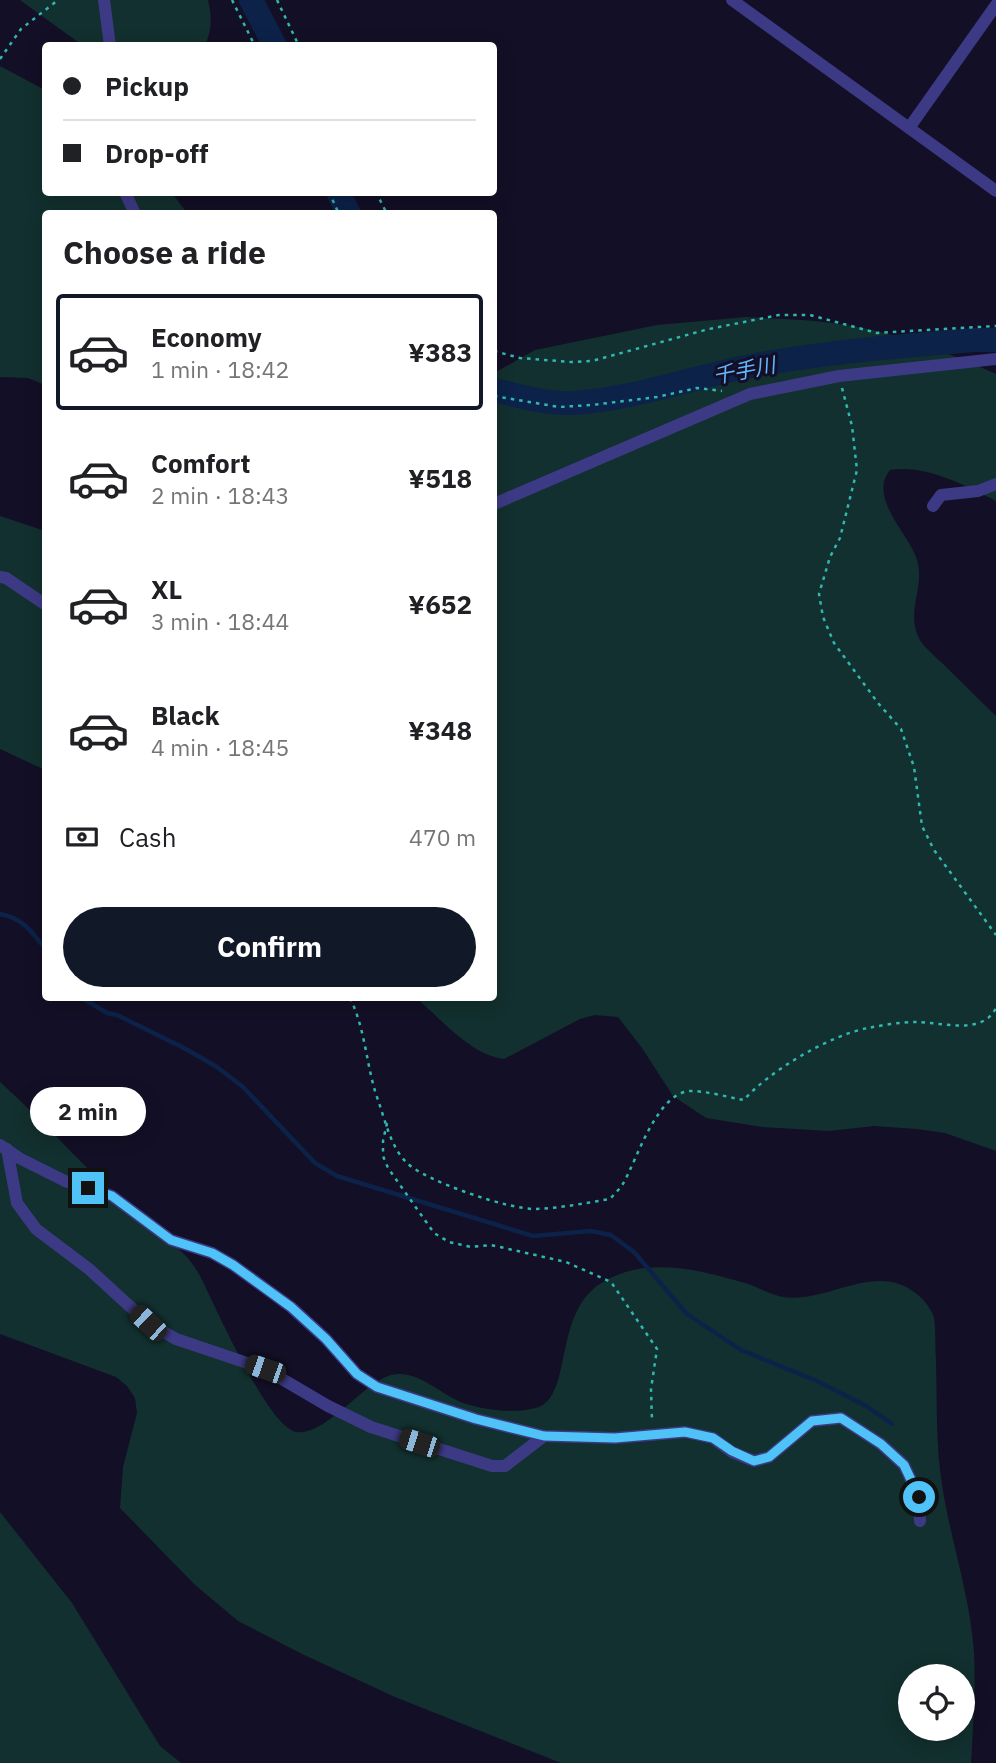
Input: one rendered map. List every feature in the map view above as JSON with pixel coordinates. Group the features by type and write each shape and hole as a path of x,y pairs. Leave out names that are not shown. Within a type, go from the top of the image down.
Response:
{"street":[{"path":"104,0 109,42"},
{"path":"732,0 996,191"},
{"path":"909,128 996,5"},
{"path":"497,503 740,398 839,376 996,359"},
{"path":"933,506 941,495 978,491 996,484"},
{"path":"0,577 6,578 42,601"},
{"path":"4,1147 17,1203 36,1228 89,1269 148,1323 176,1339 265,1369 328,1406 371,1427 492,1466 505,1466 544,1436"},
{"path":"4,1147 19,1158 65,1181 112,1196 171,1240 212,1253 233,1265 291,1307 326,1339 357,1374 377,1387 476,1419 544,1436 615,1438 685,1432 713,1438 754,1461 769,1457 812,1421 841,1418 881,1444 904,1465 919,1497 920,1521"}],"path":[{"path":"0,59 22,29 58,0"},
{"path":"232,0 253,42"},
{"path":"277,0 297,42"},
{"path":"497,353 520,358 592,362 709,329 779,314 810,315 877,333 996,326"},
{"path":"839,376 852,426 857,470 840,538 830,557 819,594 823,617 834,643 878,703 901,729 914,768 922,826 934,850 996,934"},
{"path":"497,397 559,407 657,397 697,388 728,392 740,398"},
{"path":"352,1001 357,1011 377,1098 395,1146 407,1163 428,1176 485,1198 534,1209 610,1199 624,1183 635,1155 654,1121 676,1096 689,1091 744,1100 754,1089 809,1051 840,1036 867,1028 915,1022 957,1026 977,1023 993,1015 996,1008"},
{"path":"387,1123 383,1156 388,1168 434,1233 449,1242 471,1247 491,1245 566,1262 611,1282 657,1349 651,1389 652,1434"}],"green space":[{"path":"20,0 208,0 211,18 206,42 78,42"},
{"path":"0,66 42,88 42,196 174,196 185,210 42,210 42,384 28,378 0,377"},
{"path":"746,317 854,326 936,349 996,374 996,501 945,477 917,470 890,470 884,480 884,491 891,514 911,547 919,568 914,619 920,640 996,716 996,1151 945,1133 917,1129 874,1126 829,1131 762,1127 706,1118 673,1096 618,1017 595,1015 580,1019 504,1059 468,1044 419,1001 497,1001 497,371 535,350 657,325"},
{"path":"0,516 42,530 42,769 0,749"},
{"path":"0,1082 127,1207 167,1238 194,1265 257,1388 284,1425 296,1432 318,1427 377,1381 398,1374 418,1378 457,1400 474,1406 514,1411 541,1406 551,1397 557,1384 570,1329 577,1311 588,1295 603,1282 638,1269 657,1267 696,1271 751,1285 783,1297 799,1298 866,1282 899,1284 920,1297 934,1318 940,1470 968,1607 974,1664 898,1664 898,1741 972,1741 971,1763 561,1763 395,1697 238,1621 194,1584 120,1508 123,1467 137,1413 135,1398 127,1386 116,1377 0,1334"},
{"path":"0,1512 72,1603 160,1746 181,1763 0,1763"}],"waterway":[{"name":"千手川","path":"251,0 273,42"},
{"name":"千手川","path":"340,196 347,210"},
{"name":"千手川","path":"497,391 552,402 594,401 751,366 807,357 996,340"},
{"path":"0,914 21,922 42,945"},
{"path":"87,1001 217,1067 243,1087 315,1163 337,1176 533,1236 591,1231 611,1235 634,1252 687,1314 741,1350 817,1381 866,1406 892,1424"}],"route":[{"path":"88,1188 112,1196 171,1240 212,1253 233,1265 291,1307 326,1339 357,1374 377,1387 476,1419 544,1436 615,1438 685,1432 713,1438 754,1461 769,1457 782,1449 812,1421 841,1418 881,1444 904,1465 919,1497"}]}
